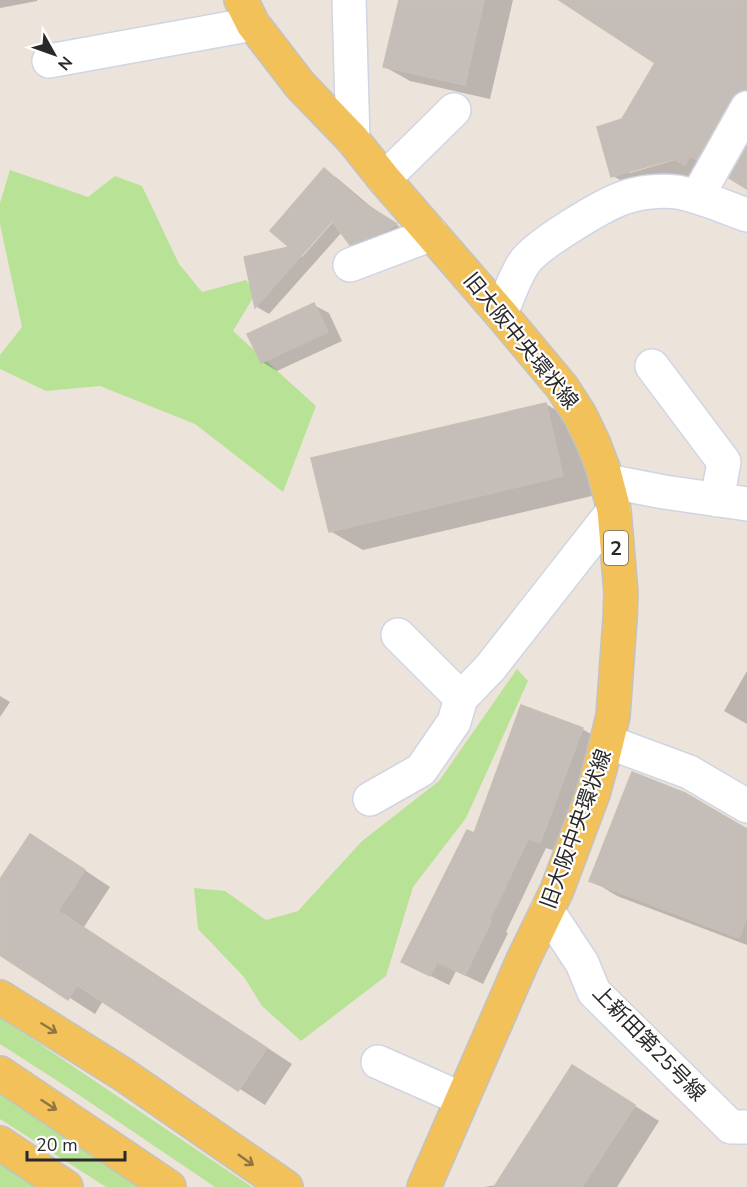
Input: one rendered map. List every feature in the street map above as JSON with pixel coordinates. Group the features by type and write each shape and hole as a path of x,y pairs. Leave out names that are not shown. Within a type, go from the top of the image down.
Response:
{"main road":[{"name":"旧大阪中央環状線","path":"247,12 300,85 353,140 384,179 544,363 580,415 593,442 610,496 621,593 613,716 608,742 592,794 556,890 424,1187"},
{"path":"0,997 124,1075 286,1187"},
{"path":"0,1073 170,1187"},
{"path":"0,1143 66,1187"}],"street":[{"path":"349,0 353,140"},
{"path":"49,61 247,12"},
{"path":"697,197 747,108"},
{"path":"384,179 454,110"},
{"path":"501,314 520,270 533,253 623,198 653,192 676,192 747,215"},
{"path":"350,265 432,234"},
{"path":"370,799 422,770 454,722 461,698 490,668 610,496 732,502 724,462 652,366"},
{"path":"398,635 461,698"},
{"path":"608,742 689,772 747,806"},
{"name":"上新田第25号線","path":"547,910 582,963 594,992 731,1127 747,1127"},
{"path":"378,1062 462,1099"}],"green space":[{"path":"10,170 88,197 115,176 142,186 179,264 202,292 246,280 256,293 233,331 316,406 283,492 195,424 100,386 46,391 0,369 0,355 22,327 0,224 0,203"},
{"path":"517,669 528,681 466,818 413,887 386,976 301,1041 262,1006 244,977 198,929 194,888 225,891 266,920 298,911 362,841 439,781"},
{"path":"0,1017 252,1187 215,1187 0,1044"},
{"path":"0,1093 146,1187 106,1187 0,1119"},
{"path":"0,1163 35,1187 0,1187"}],"building":[{"path":"399,0 484,0 465,85 383,67"},
{"path":"559,0 747,0 747,89 738,92 731,99 697,160 690,156 685,165 674,159 611,177 597,127 622,119 655,63"},
{"path":"747,146 747,189 729,178"},
{"path":"324,168 362,202 397,224 350,245 332,221 255,308 244,257 289,247 270,231"},
{"path":"314,303 328,332 261,363 247,334"},
{"path":"546,403 563,476 329,532 311,458"},
{"path":"521,705 583,728 540,843 528,839 465,975 437,962 430,976 401,962 467,830 474,833"},
{"path":"632,772 685,793 747,829 747,917 739,938 589,881"},
{"path":"30,834 85,870 58,911 267,1048 238,1091 77,985 68,1000 0,955 0,879"},
{"path":"572,1065 635,1105 582,1187 494,1187"}]}
